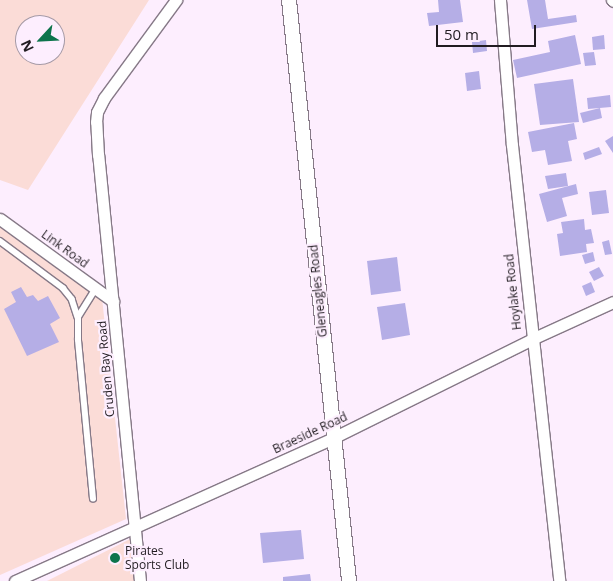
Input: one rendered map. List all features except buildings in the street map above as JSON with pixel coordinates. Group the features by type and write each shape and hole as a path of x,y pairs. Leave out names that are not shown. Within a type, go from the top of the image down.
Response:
{"street":[{"name":"Cruden Bay Road","path":"140,581 96,122 100,105 176,0"},
{"name":"Gleneagles Road","path":"289,0 349,581"},
{"name":"Hoylake Road","path":"500,0 532,339 559,581"},
{"name":"Link Road","path":"0,219 114,301"},
{"name":"Braeside Road","path":"15,581 333,438 532,339 613,302"}],"lane":[{"path":"0,241 62,288 72,300 78,317 78,340 93,499"},
{"path":"78,317 96,288"}],"shaded area":[{"path":"0,0 149,0 28,190 0,180"},
{"path":"0,225 102,298 126,519 0,575"},
{"name":"Pirates Sports Club","path":"136,536 142,581 47,581"}],"place":[{"name":"Pirates Sports Club","path":"115,558"}]}
